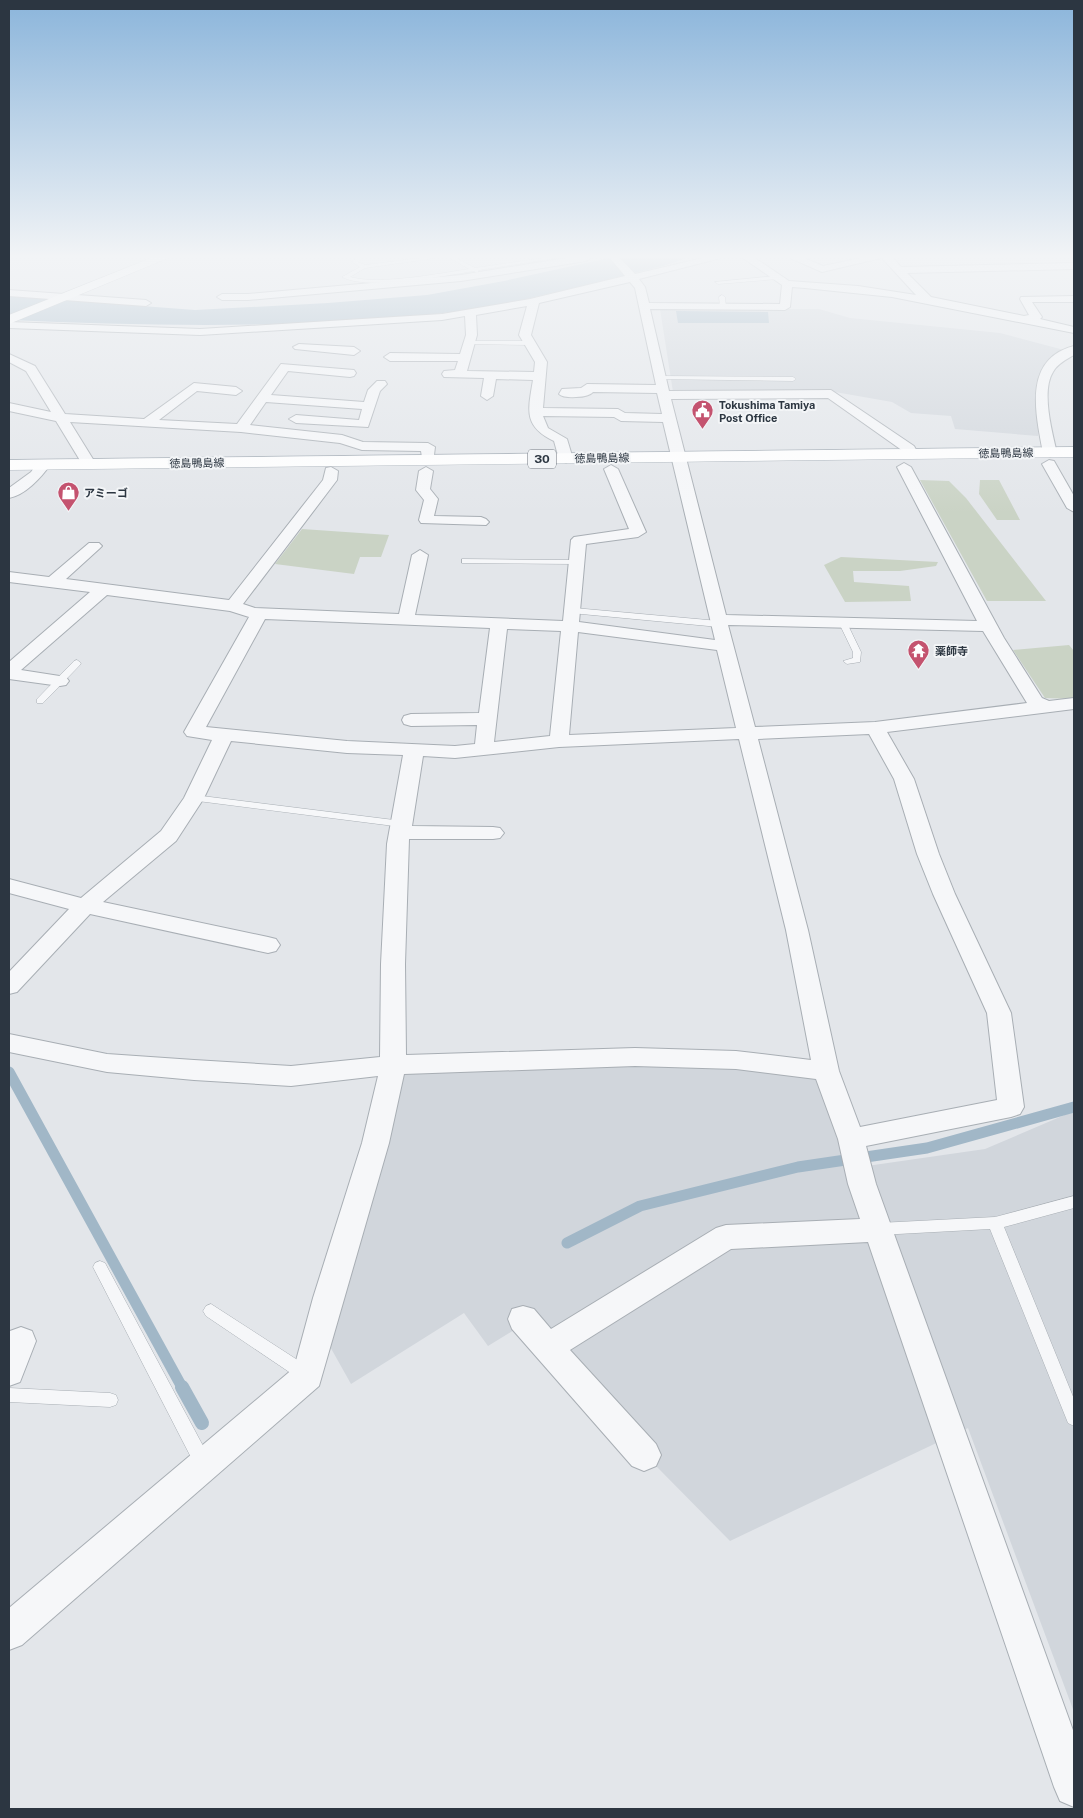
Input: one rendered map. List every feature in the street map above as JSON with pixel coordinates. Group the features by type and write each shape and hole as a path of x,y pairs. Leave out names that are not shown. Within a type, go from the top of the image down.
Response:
{"main road":[{"name":"徳島鴨島線","path":"9,465 40,470 331,471 566,459 678,463 908,461 1050,458 1074,452"},
{"name":"徳島鴨島線","path":"1050,458 1074,463"},
{"name":"徳島鴨島線","path":"9,476 89,464 346,461 427,465 611,469 678,463"}],"street":[{"path":"241,428 302,343"},
{"path":"470,343 465,358 454,374 539,376"},
{"path":"532,343 530,343 541,362 537,417 543,430 560,439 566,459"},
{"path":"652,343 678,463 797,930 826,1071 851,1139 862,1184 1074,1787"},
{"path":"299,347 354,351"},
{"path":"1074,350 1057,360 1045,373 1042,390 1044,422 1050,458 1074,508"},
{"path":"9,357 31,369 89,464"},
{"path":"391,357 465,358"},
{"path":"285,367 350,373"},
{"path":"487,396 491,374"},
{"path":"147,423 198,382 236,391"},
{"path":"346,461 351,443 363,424 374,390 381,384"},
{"path":"565,394 566,392 587,392 587,388 663,395 831,394 909,450 908,461 989,626 1035,702 1051,707"},
{"path":"537,417 617,421 663,395"},
{"path":"263,398 370,406"},
{"path":"9,407 62,418 241,428 342,439 362,446 428,447 423,490 431,499 426,520 480,522"},
{"path":"250,416 363,424"},
{"path":"559,741 579,540 638,532 611,469"},
{"path":"9,494 40,470"},
{"path":"233,606 330,480 331,471"},
{"path":"462,521 465,504"},
{"path":"52,582 94,546"},
{"path":"406,619 420,556"},
{"path":"9,577 233,606 260,613 499,623 572,618 720,630 843,623 989,626"},
{"path":"9,672 104,589"},
{"path":"260,613 194,732 347,747 455,752 559,741 875,728 1074,703"},
{"path":"484,748 499,623"},
{"path":"9,672 60,681"},
{"path":"411,720 487,719"},
{"path":"851,1139 1011,1106 999,1013 944,894 904,779 875,728"},
{"path":"9,986 85,906 169,836 194,798 224,735"},
{"path":"9,1632 308,1376 318,1326 386,1111 393,1065 393,964 401,828 414,750"},
{"path":"401,828 493,833"},
{"path":"9,886 85,906 268,945"},
{"path":"9,1043 107,1063 291,1076 393,1065 635,1057 736,1060 826,1071"},
{"path":"548,1347 726,1238 878,1230"},
{"path":"523,1319 644,1455"},
{"path":"9,1372 21,1341"}],"lane":[{"path":"470,343 532,343"},
{"path":"663,395 793,379"},
{"path":"465,561 576,562"},
{"path":"843,623 857,652 857,660 847,661"},
{"path":"40,701 77,663"},
{"path":"194,798 401,828"},
{"path":"878,1230 995,1223 1074,1202"},
{"path":"995,1223 1074,1418"},
{"path":"100,1267 204,1465"},
{"path":"211,1310 308,1376"},
{"path":"9,1395 110,1400"}],"shaded area":[{"path":"665,343 1037,343 1064,350 1043,368 1036,385 1039,401 1038,436 955,429 951,416 911,413 892,402 835,392 673,392"},
{"path":"711,1063 817,1071 846,1169 985,1149 1074,1111 1074,1712 968,1428 730,1541 519,1327 488,1346 464,1313 351,1384 328,1343 406,1068"}],"green space":[{"path":"920,480 949,481 966,498 1046,601 987,601"},
{"path":"980,480 999,480 1020,520 997,520 979,494"},
{"path":"302,529 389,535 381,557 360,557 354,574 275,564"},
{"path":"841,557 938,562 936,566 900,571 853,571 854,582 909,586 911,601 845,602 824,565"},
{"path":"1069,645 1074,651 1074,699 1045,698 1013,650"}],"waterway":[{"path":"9,1072 183,1389"},
{"path":"567,1243 640,1206 798,1167 927,1148 1074,1107"},
{"path":"182,1387 202,1423"}],"place":[{"name":"Tokushima Tamiya Post Office","path":"703,430"},
{"name":"アミーゴ","path":"68,512"},
{"name":"薬師寺","path":"919,670"}]}
